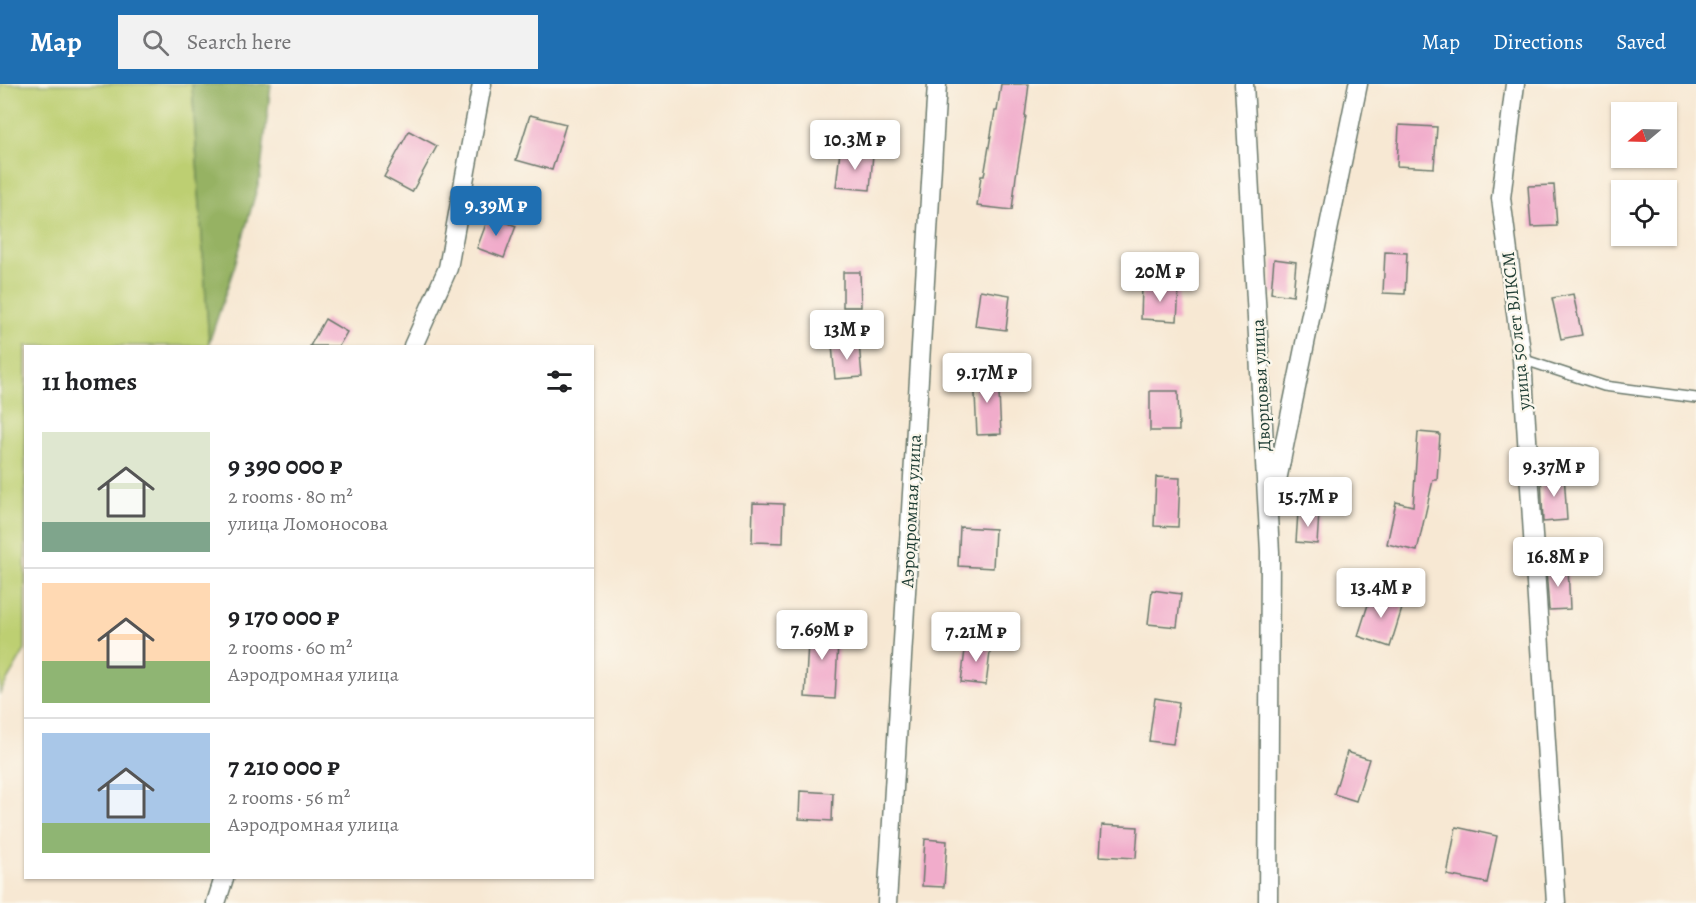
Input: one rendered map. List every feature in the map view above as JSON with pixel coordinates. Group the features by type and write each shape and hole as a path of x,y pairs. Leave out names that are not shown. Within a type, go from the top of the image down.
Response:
{"street":[{"path":"413,345 448,268 482,84"},
{"name":"Аэродромная улица","path":"887,903 937,84"},
{"name":"Дворцовая улица","path":"1244,84 1270,563 1268,903"},
{"path":"1268,525 1358,84"},
{"name":"улица 50 лет ВЛКСМ","path":"1515,84 1501,198 1522,359 1557,903"},
{"path":"216,903 224,879"}],"lane":[{"path":"1522,359 1604,386 1696,398"}],"green space":[{"path":"0,84 192,84 209,343 207,345 24,345 24,652 0,693"},
{"path":"192,84 271,84 260,178 235,265 209,343"}],"building":[{"path":"1001,84 1029,84 1012,210 977,206 981,176 984,176"},
{"path":"530,115 566,124 552,170 516,160"},
{"path":"1399,125 1437,127 1434,168 1397,166"},
{"path":"409,131 437,146 412,192 384,177"},
{"path":"840,151 873,154 870,190 836,187"},
{"path":"1554,185 1557,226 1531,227 1528,186"},
{"path":"489,216 516,226 504,258 477,248"},
{"path":"1385,252 1407,253 1405,294 1383,293"},
{"path":"1274,259 1296,262 1293,296 1271,293"},
{"path":"843,272 860,272 861,307 843,307"},
{"path":"1142,286 1179,288 1177,321 1141,319"},
{"path":"980,290 1010,295 1006,330 975,326"},
{"path":"1573,294 1582,335 1561,339 1552,298"},
{"path":"325,319 347,332 340,345 311,345"},
{"path":"859,343 862,377 835,379 832,345"},
{"path":"998,373 1001,434 977,435 974,374"},
{"path":"1150,391 1178,391 1179,431 1150,431"},
{"path":"1418,432 1440,434 1437,480 1433,480 1417,551 1387,544 1396,502 1413,506"},
{"path":"1564,473 1567,520 1543,522 1541,475"},
{"path":"1156,477 1180,478 1178,527 1154,526"},
{"path":"753,503 784,504 783,543 752,542"},
{"path":"1298,512 1319,513 1317,544 1296,542"},
{"path":"960,527 995,529 993,568 958,566"},
{"path":"1568,567 1570,609 1549,610 1546,568"},
{"path":"1152,590 1181,594 1177,627 1148,624"},
{"path":"1372,592 1404,602 1390,647 1358,636"},
{"path":"809,624 839,625 835,699 805,697"},
{"path":"966,642 991,644 986,685 961,682"},
{"path":"1155,698 1179,702 1173,744 1149,741"},
{"path":"1347,752 1369,759 1356,801 1334,794"},
{"path":"800,791 833,793 832,821 799,819"},
{"path":"1102,825 1138,827 1136,858 1100,856"},
{"path":"1456,827 1497,836 1487,883 1447,875"},
{"path":"925,839 947,841 944,887 922,886"}]}
